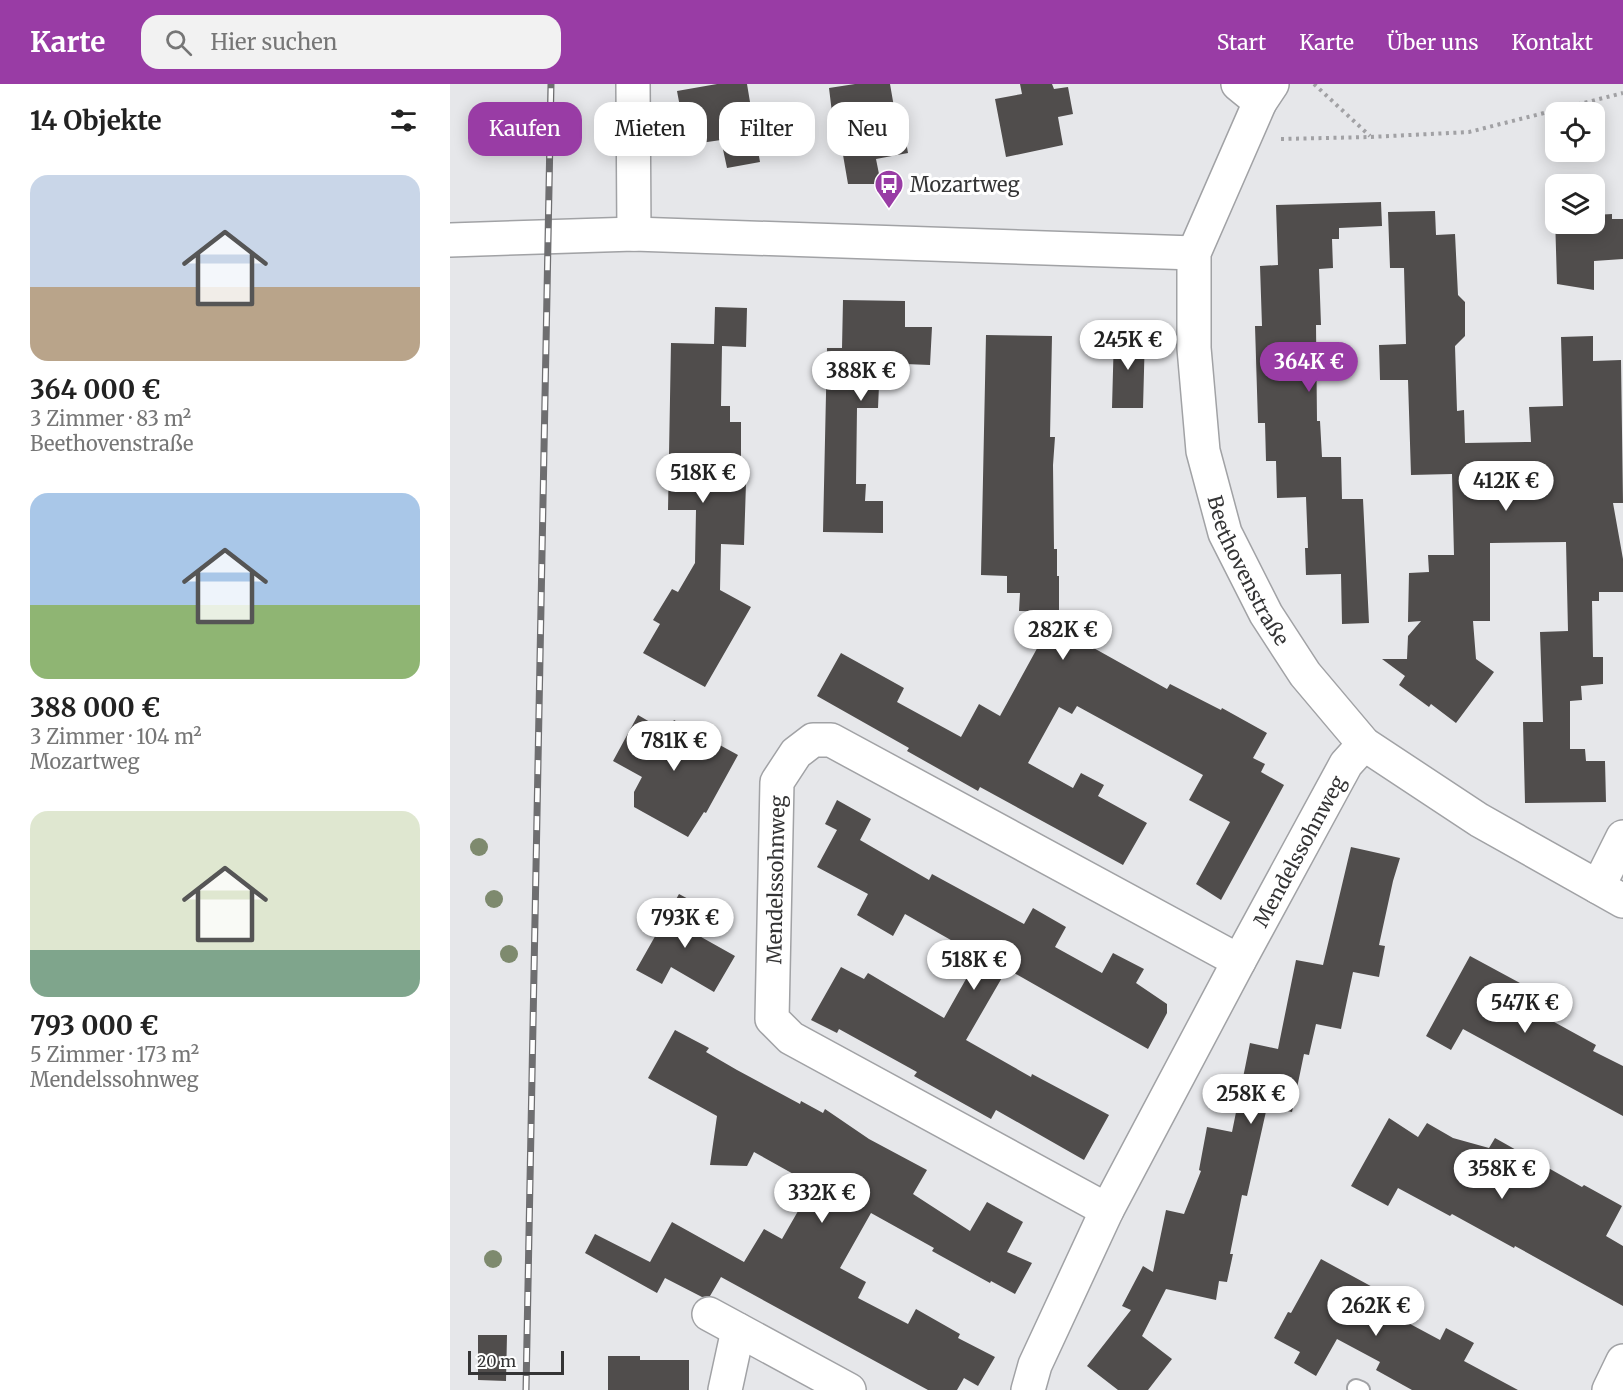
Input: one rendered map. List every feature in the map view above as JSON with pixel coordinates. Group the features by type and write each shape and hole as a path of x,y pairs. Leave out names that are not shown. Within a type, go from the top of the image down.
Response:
{"street":[{"path":"633,84 634,234"},
{"name":"Beethovenstraße","path":"1256,90 1244,139 1194,253 1194,348 1203,451 1226,533 1266,614 1305,674 1364,744 1479,820 1610,894"},
{"path":"450,240 634,234 1194,253"},
{"name":"Mendelssohnweg","path":"1107,1210 791,1038 772,1019 777,782 796,753 813,740 831,740 1239,961"},
{"name":"Mendelssohnweg","path":"1028,1390 1035,1365 1107,1210 1346,764 1364,744"},
{"path":"1610,894 1623,837"},
{"path":"709,1314 849,1390"},
{"path":"726,1390 738,1330"},
{"path":"1609,1390 1623,1361"}],"path":[{"path":"1314,84 1371,137"},
{"path":"1244,139 1371,137 1469,132 1623,93"}],"building":[{"path":"717,84 747,84 750,102 719,102 719,140 707,142 707,102 679,102 677,91"},
{"path":"855,84 890,84 893,102 831,102 829,88"},
{"path":"1020,84 1052,84 1054,89 1068,87 1073,114 1058,117 1063,145 1006,157 995,99 1022,94"},
{"path":"724,156 759,156 760,162 727,168"},
{"path":"843,156 892,156 876,159 881,184 848,184"},
{"path":"1381,202 1382,226 1339,228 1339,239 1332,239 1333,268 1319,269 1321,325 1316,325 1317,421 1320,421 1322,457 1341,457 1342,499 1363,499 1369,623 1342,624 1341,574 1306,575 1305,548 1308,548 1306,497 1277,498 1276,461 1266,461 1265,423 1258,423 1255,326 1262,326 1260,266 1278,265 1276,205"},
{"path":"1435,211 1436,235 1455,234 1458,295 1465,302 1465,336 1455,346 1457,411 1464,410 1465,443 1531,442 1529,407 1563,406 1561,337 1593,336 1593,361 1621,360 1623,503 1613,503 1623,559 1623,592 1599,592 1599,601 1592,601 1593,657 1603,657 1603,684 1581,686 1582,700 1570,701 1570,749 1585,749 1586,761 1605,761 1606,802 1525,803 1523,722 1543,722 1540,632 1568,631 1566,542 1490,543 1490,621 1473,621 1476,659 1494,672 1456,723 1431,704 1429,707 1399,685 1405,676 1382,659 1407,659 1408,636 1421,621 1408,622 1409,573 1429,572 1428,555 1454,555 1452,474 1411,475 1408,380 1380,380 1379,345 1406,344 1404,268 1390,268 1388,212"},
{"path":"1605,214 1612,214 1612,219 1623,219 1623,259 1594,261 1594,290 1557,284 1556,234 1605,234"},
{"path":"843,300 905,301 905,327 932,327 930,365 880,363 878,408 857,408 856,484 866,484 865,501 883,501 883,533 823,532 827,348 842,348"},
{"path":"715,307 747,308 746,347 722,346 721,406 730,406 730,422 741,422 741,483 746,483 744,545 721,544 720,590 751,607 705,687 643,653 660,624 653,620 672,589 678,592 695,563 696,510 668,510 671,343 714,344"},
{"path":"1114,334 1145,334 1143,408 1112,408"},
{"path":"986,335 1052,336 1050,437 1055,437 1054,549 1057,549 1059,610 1081,623 1074,637 1167,689 1170,684 1221,710 1222,708 1267,733 1253,758 1265,764 1261,772 1284,785 1221,900 1196,884 1230,822 1189,800 1203,775 1077,706 1072,714 1059,707 1028,763 1073,788 1081,773 1104,785 1098,796 1147,823 1123,865 980,787 978,791 907,751 909,748 817,696 841,653 904,688 897,702 961,737 979,704 1000,716 1057,612 1019,611 1020,593 1007,593 1007,576 981,575"},
{"path":"638,715 667,732 674,720 738,755 706,813 704,812 688,837 634,807 634,792 642,777 613,761"},
{"path":"837,800 871,819 860,840 929,880 932,874 1024,924 1033,908 1066,927 1055,947 1102,973 1113,953 1144,969 1136,983 1167,1004 1167,1013 1148,1049 1007,969 966,1040 1031,1077 1032,1074 1109,1115 1084,1160 996,1110 991,1119 914,1076 917,1072 839,1029 837,1033 811,1020 841,967 864,979 868,973 944,1018 979,956 905,914 893,936 857,915 868,894 817,867 837,830 825,824"},
{"path":"1351,847 1400,858 1379,945 1385,946 1379,977 1353,972 1341,1029 1316,1024 1309,1055 1304,1054 1292,1112 1267,1107 1247,1196 1242,1195 1230,1254 1233,1254 1227,1282 1219,1281 1216,1300 1166,1289 1142,1336 1172,1359 1148,1390 1118,1390 1087,1366 1131,1310 1122,1306 1143,1266 1153,1272 1166,1210 1184,1214 1201,1171 1199,1170 1207,1127 1232,1132 1250,1043 1278,1049 1296,960 1323,965"},
{"path":"679,894 707,909 694,933 735,956 714,992 671,967 662,984 636,970"},
{"path":"1470,956 1533,990 1525,1006 1596,1045 1593,1051 1623,1066 1623,1116 1463,1029 1451,1050 1426,1036"},
{"path":"675,1030 709,1048 706,1052 737,1070 800,1104 801,1101 823,1113 825,1109 869,1139 927,1170 913,1194 970,1231 987,1202 1023,1222 1007,1252 1032,1263 1015,1294 932,1251 934,1248 871,1213 840,1268 866,1282 858,1298 908,1324 916,1309 960,1334 958,1338 995,1357 978,1386 964,1378 957,1390 928,1390 721,1277 710,1296 702,1297 665,1278 657,1293 585,1253 595,1234 650,1262 672,1222 744,1262 764,1229 782,1239 813,1185 754,1152 747,1166 710,1165 717,1116 648,1078"},
{"path":"1389,1118 1418,1137 1427,1123 1453,1138 1489,1148 1495,1138 1582,1187 1584,1185 1622,1206 1606,1236 1623,1246 1623,1306 1515,1246 1514,1248 1398,1188 1388,1206 1351,1186"},
{"path":"1321,1259 1378,1290 1371,1303 1440,1340 1446,1328 1474,1343 1464,1361 1518,1390 1412,1390 1376,1370 1380,1362 1337,1339 1316,1376 1294,1363 1300,1352 1274,1338 1288,1312 1291,1313"},
{"path":"478,1335 507,1335 506,1381 478,1380"},
{"path":"608,1356 640,1356 640,1360 689,1360 689,1390 608,1390"}],"railway":[{"path":"526,1390 551,84"}],"place":[{"name":"Mozartweg","path":"889,210"}]}
